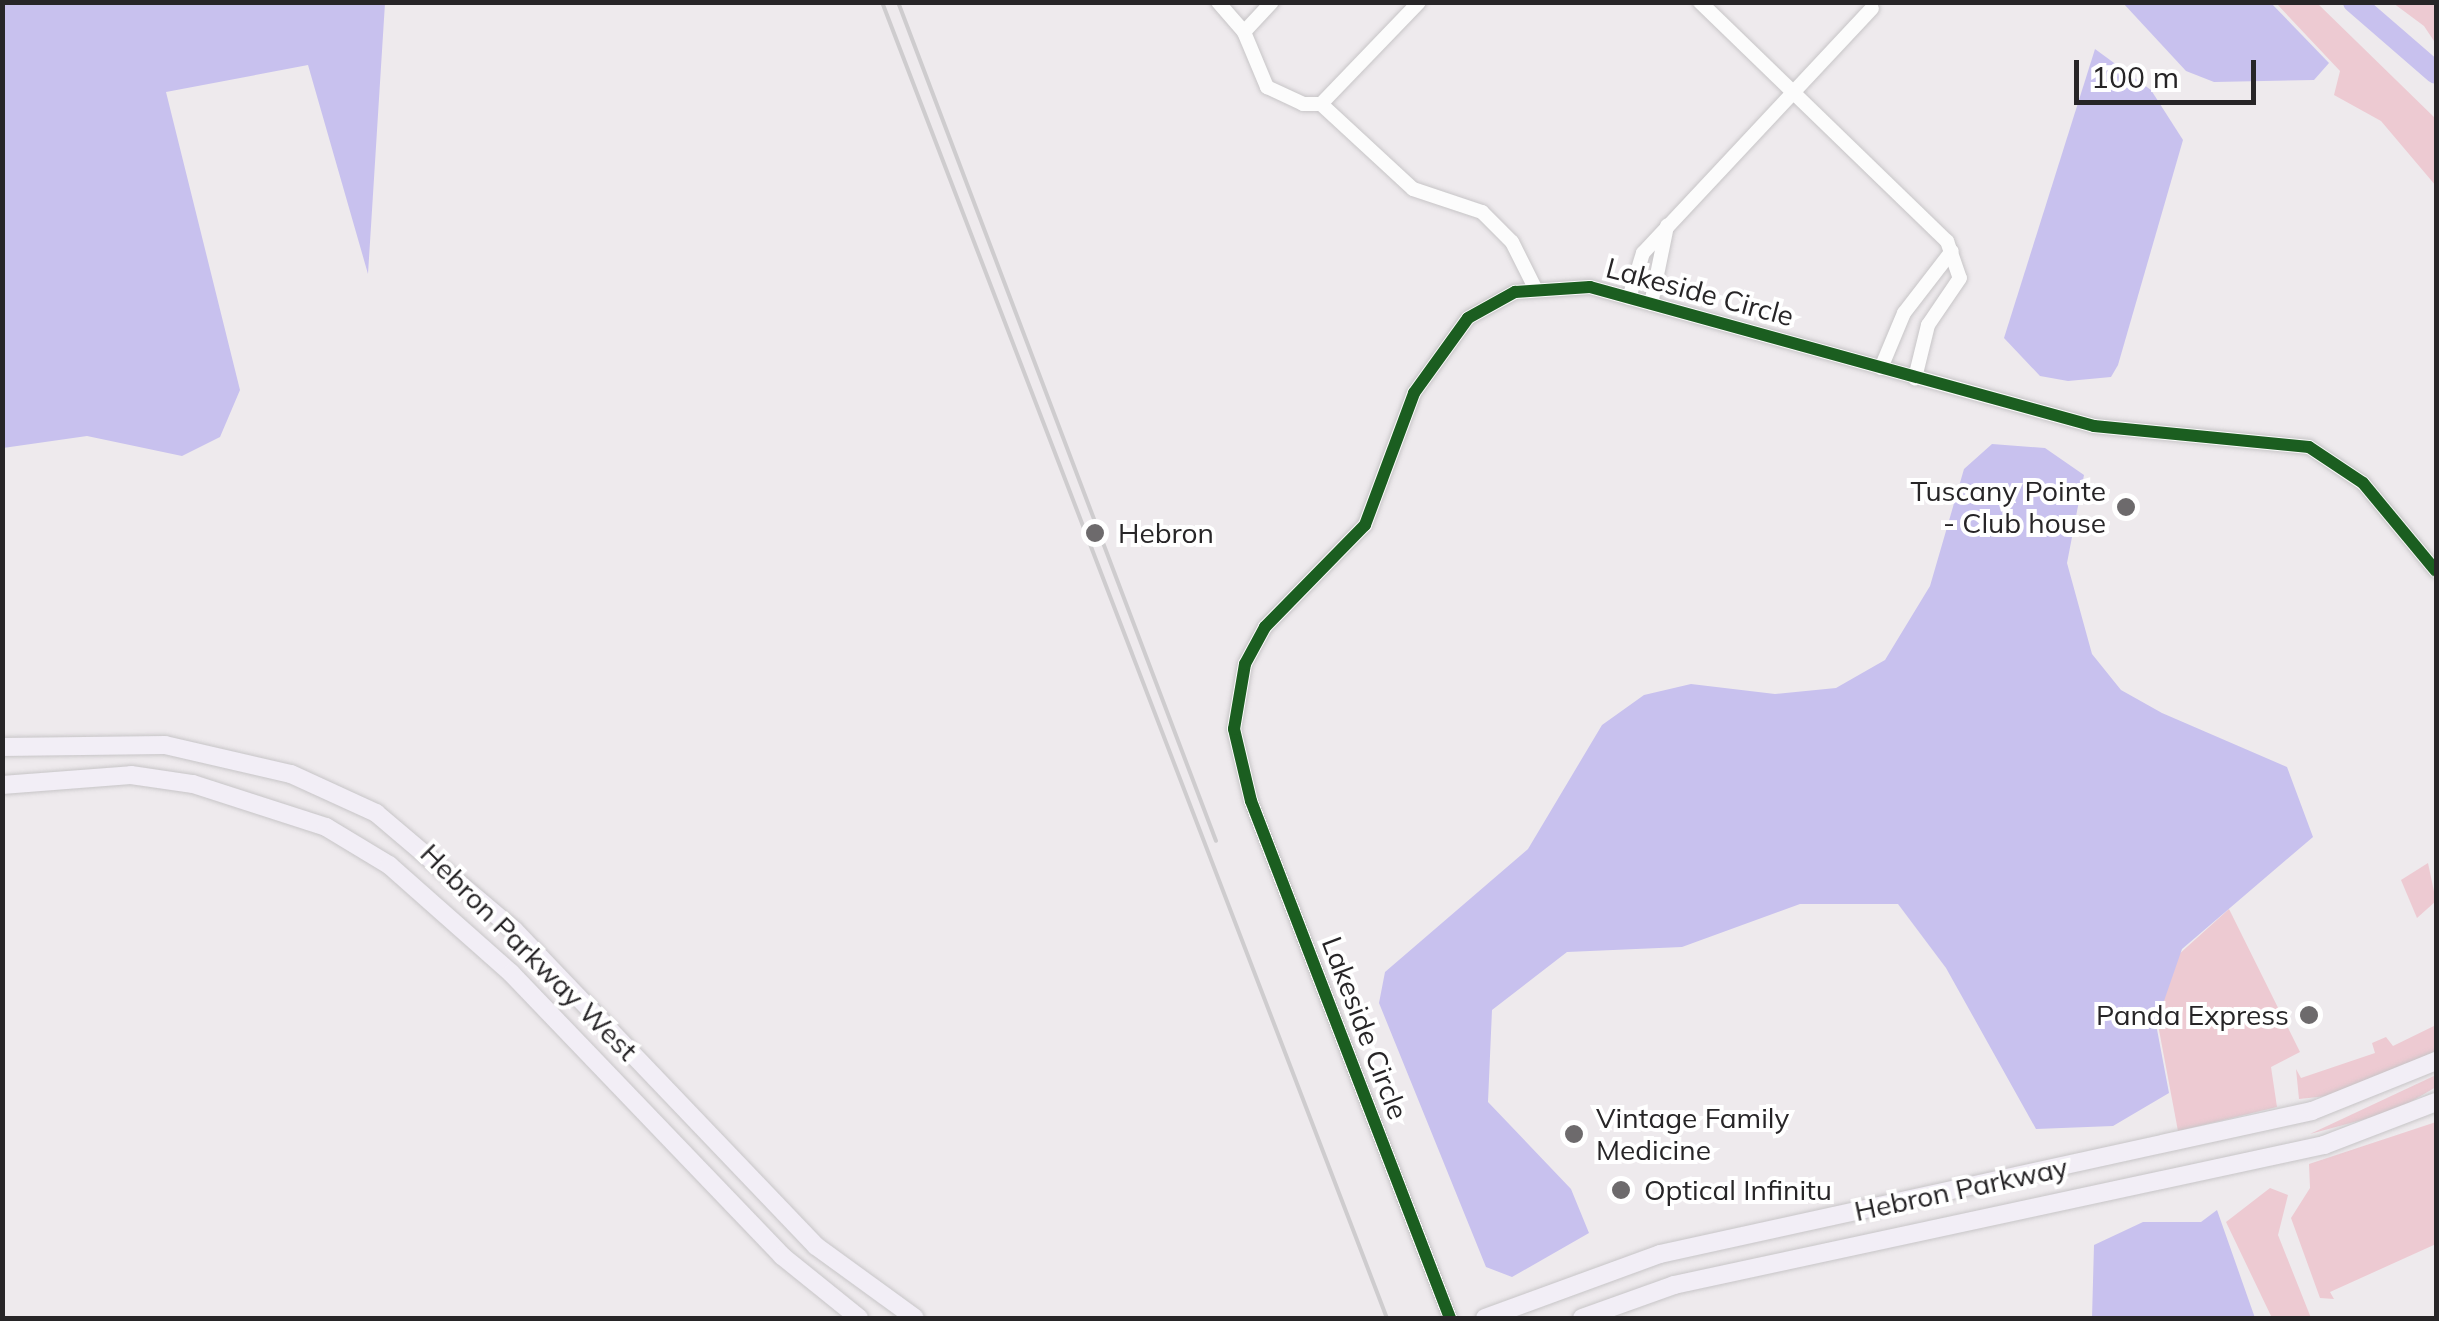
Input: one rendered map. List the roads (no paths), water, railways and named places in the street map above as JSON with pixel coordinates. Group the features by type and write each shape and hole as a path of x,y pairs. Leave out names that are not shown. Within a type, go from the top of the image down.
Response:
{"main road":[{"name":"Hebron Parkway West","path":"2,747 116,740 291,774 401,829 515,931 816,1246 915,1318"},
{"name":"Hebron Parkway West","path":"2,785 131,775 272,805 418,886 782,1256 859,1318"},
{"name":"Hebron Parkway","path":"1485,1318 1660,1254 2286,1117 2436,1062"},
{"name":"Hebron Parkway","path":"1582,1318 1674,1285 1901,1240 2294,1152 2436,1102"},
{"path":"2286,1117 2294,1152"},
{"path":"1891,1204 1901,1240"},
{"path":"1869,1209 1878,1244"}],"street":[{"path":"1218,2 1244,32 1267,87 1322,104 1413,189 1482,212 1535,288"},
{"path":"1244,32 1272,2"},
{"path":"1322,104 1419,2"},
{"path":"1700,2 1795,90 1952,252 1960,278 1928,325 1915,378"},
{"path":"1630,298 1642,254 1872,8"},
{"path":"1651,304 1667,226"},
{"path":"1881,368 1904,313 1952,252"},
{"name":"Lakeside Circle","path":"1450,1318 1251,802 1234,728 1245,664 1265,626 1366,525 1429,365 1468,318 1535,288 1630,298 2094,426 2309,447 2363,483 2436,570"}],"waterway":[{"path":"2354,2 2436,73"}],"railway":[{"path":"882,2 1387,1318"},
{"path":"898,2 1216,841"}],"place":[{"name":"Tuscany Pointe - Club house","path":"2126,507"},
{"name":"Hebron","path":"1095,533"},
{"name":"Panda Express","path":"2309,1015"},
{"name":"Vintage Family Medicine","path":"1574,1134"},
{"name":"Optical Infinitu","path":"1621,1190"}]}
